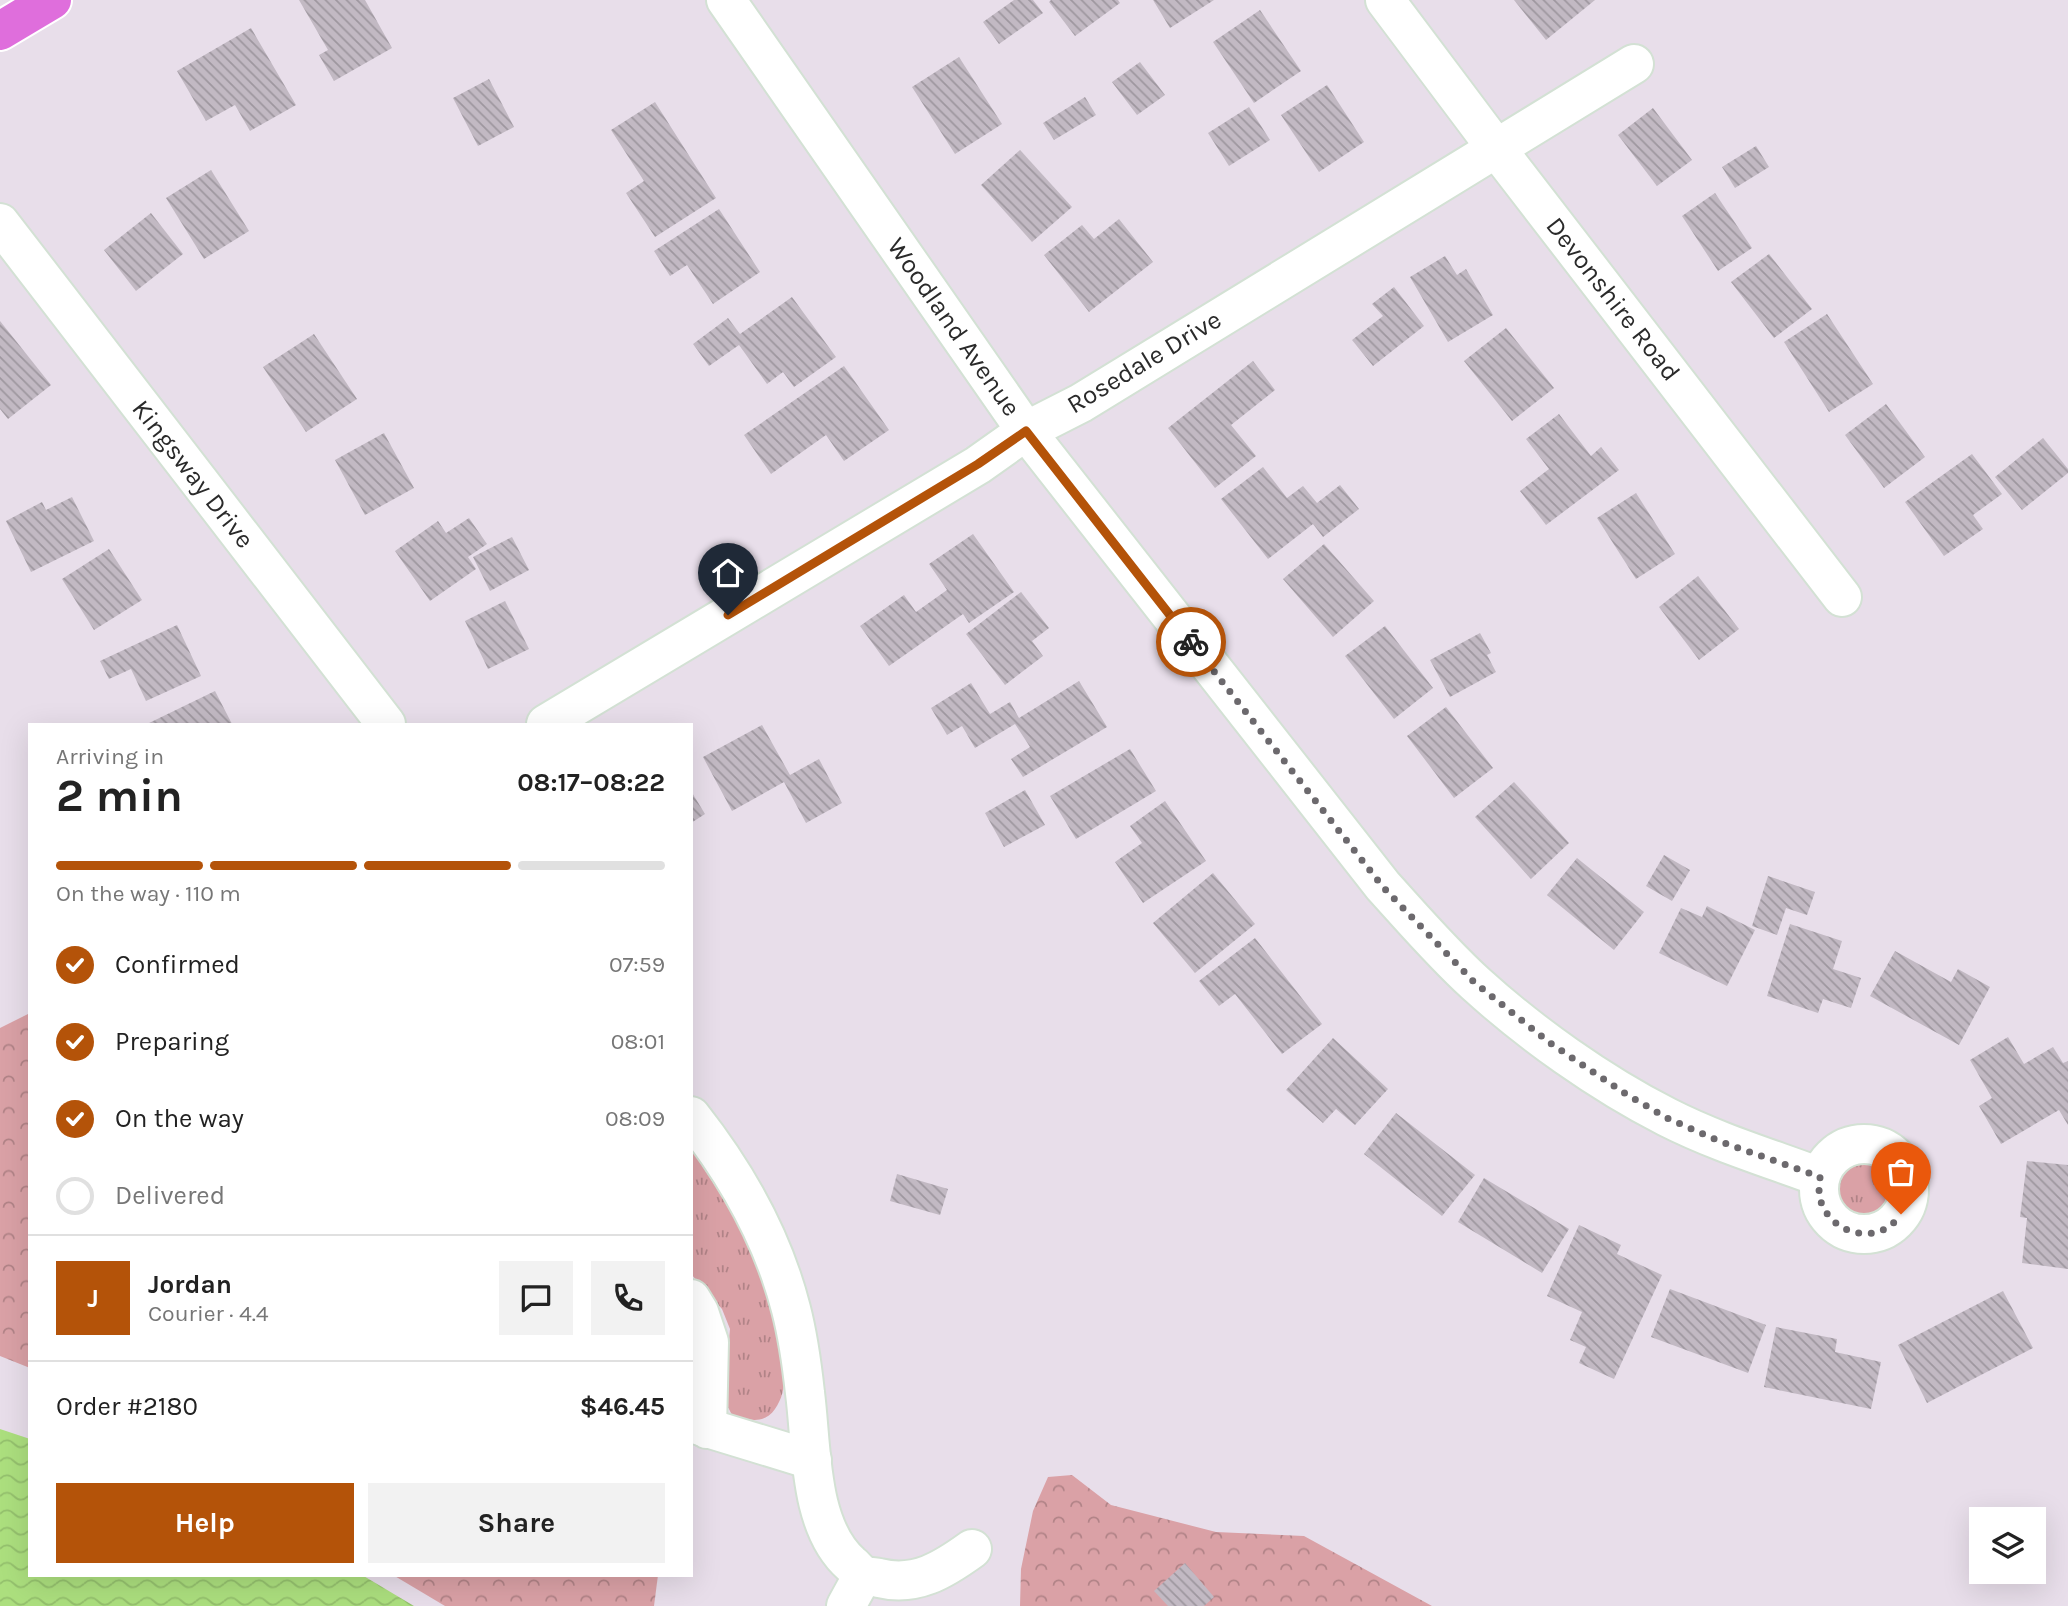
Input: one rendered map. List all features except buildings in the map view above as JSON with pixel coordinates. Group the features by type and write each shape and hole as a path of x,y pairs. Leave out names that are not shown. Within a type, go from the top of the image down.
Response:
{"main road":[{"path":"0,31 52,0"}],"street":[{"name":"Woodland Avenue","path":"726,0 1026,431 1383,887 1474,982 1550,1043 1626,1094 1667,1118 1719,1141 1820,1177"},
{"name":"Devonshire Road","path":"1385,0 1842,597"},
{"name":"Rosedale Drive","path":"548,723 967,472 1026,431 1080,402 1634,64"},
{"name":"Kingsway Drive","path":"0,223 385,723"},
{"path":"693,1119 730,1169 755,1213 774,1255 792,1310 819,1503 830,1536 842,1556 855,1590 890,1581 918,1578 944,1569 972,1549"},
{"path":"693,1302 709,1342 699,1426 812,1460"}],"green space":[{"path":"28,1014 28,1367 0,1356 0,1028"},
{"path":"693,1152 744,1236 761,1272 768,1295 781,1351 784,1381 783,1391 775,1409 761,1419 750,1420 732,1415 727,1405 725,1390 730,1329 722,1309 693,1276"},
{"path":"1863,1162 1873,1164 1881,1170 1887,1178 1887,1198 1881,1206 1873,1212 1863,1214 1853,1212 1845,1206 1839,1198 1837,1188 1839,1178 1845,1170 1853,1164"},
{"path":"1072,1475 1111,1505 1216,1532 1304,1536 1432,1606 1020,1606 1021,1569 1033,1511 1048,1477"},
{"path":"396,1577 658,1577 654,1606 445,1606"}],"water":[{"path":"0,1429 28,1438 28,1577 365,1577 414,1606 0,1606"}],"way so far":[{"path":"1191,642 1383,887 1474,982 1508,1011 1587,1069 1667,1118 1719,1141 1820,1177 1819,1193 1823,1208 1832,1221 1845,1230 1876,1232 1891,1226 1901,1214"}],"route":[{"path":"728,615 978,464 1026,431 1191,642"}]}
